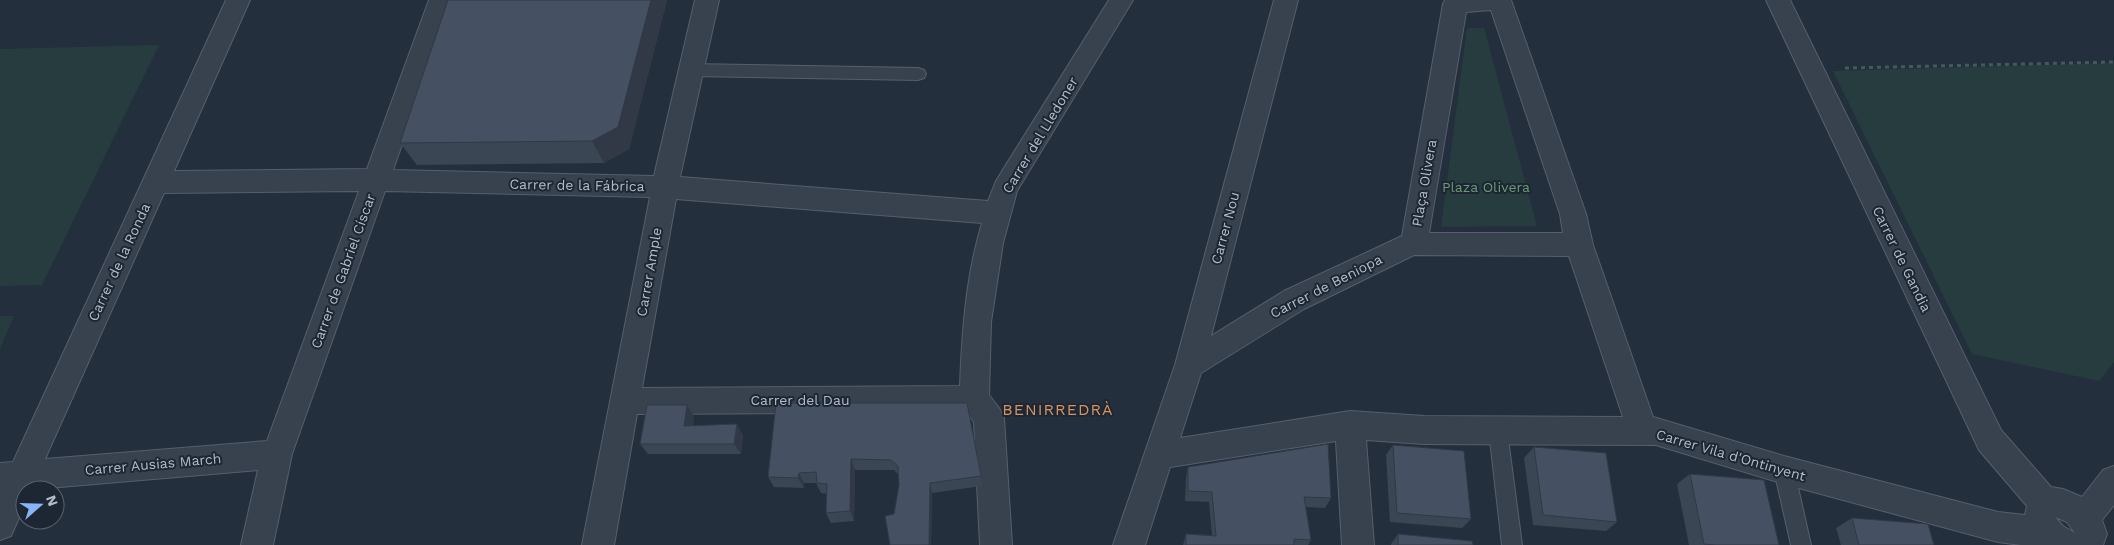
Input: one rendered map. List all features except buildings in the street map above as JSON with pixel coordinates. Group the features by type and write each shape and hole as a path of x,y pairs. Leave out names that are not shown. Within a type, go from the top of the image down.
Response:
{"street":[{"name":"Carrer de la Ronda","path":"0,525 11,476 156,182 238,0"},
{"name":"Carrer de Gabriel Císcar","path":"257,545 277,454 441,0"},
{"name":"Carrer Ample","path":"598,545 664,187 706,0"},
{"name":"Carrer del Lledoner","path":"974,399 977,322 989,244 1005,189 1121,0"},
{"name":"Carrer Nou","path":"1129,545 1189,365 1286,0"},
{"name":"Carrer de Gandia","path":"1778,0 1990,440 2072,533"},
{"name":"Plaça Olivera","path":"1579,245 1414,244 1456,4 1500,1 1573,214 1579,245 1643,432"},
{"name":"Carrer de la Fábrica","path":"156,182 376,180 664,187 997,212"},
{"name":"Carrer de Beniopa","path":"1189,365 1294,300 1401,248 1414,244"},
{"path":"974,399 989,418 996,545"},
{"name":"Carrer del Dau","path":"625,401 974,399"},
{"name":"Carrer Vila d'Ontinyent","path":"1160,455 1350,426 1424,430 1656,431 1784,470 1998,527 2072,533"},
{"path":"1350,426 1358,545"},
{"name":"Carrer Ausias March","path":"11,476 277,454"},
{"path":"2072,533 2109,487"}],"lane":[{"path":"691,70 918,74"},
{"path":"1498,430 1512,545"},
{"path":"1784,470 1801,545"}],"path":[{"path":"1811,69 2114,62"}],"green space":[{"name":"Plaza Olivera","path":"1467,28 1484,28 1537,226 1441,227"},
{"path":"159,45 42,285 0,286 0,49"},
{"path":"2114,63 2114,362 2099,381 1972,354 1833,71"},
{"path":"0,316 14,316 0,349"}],"district":[{"name":"BENIRREDRÀ","path":"1058,409"}]}
